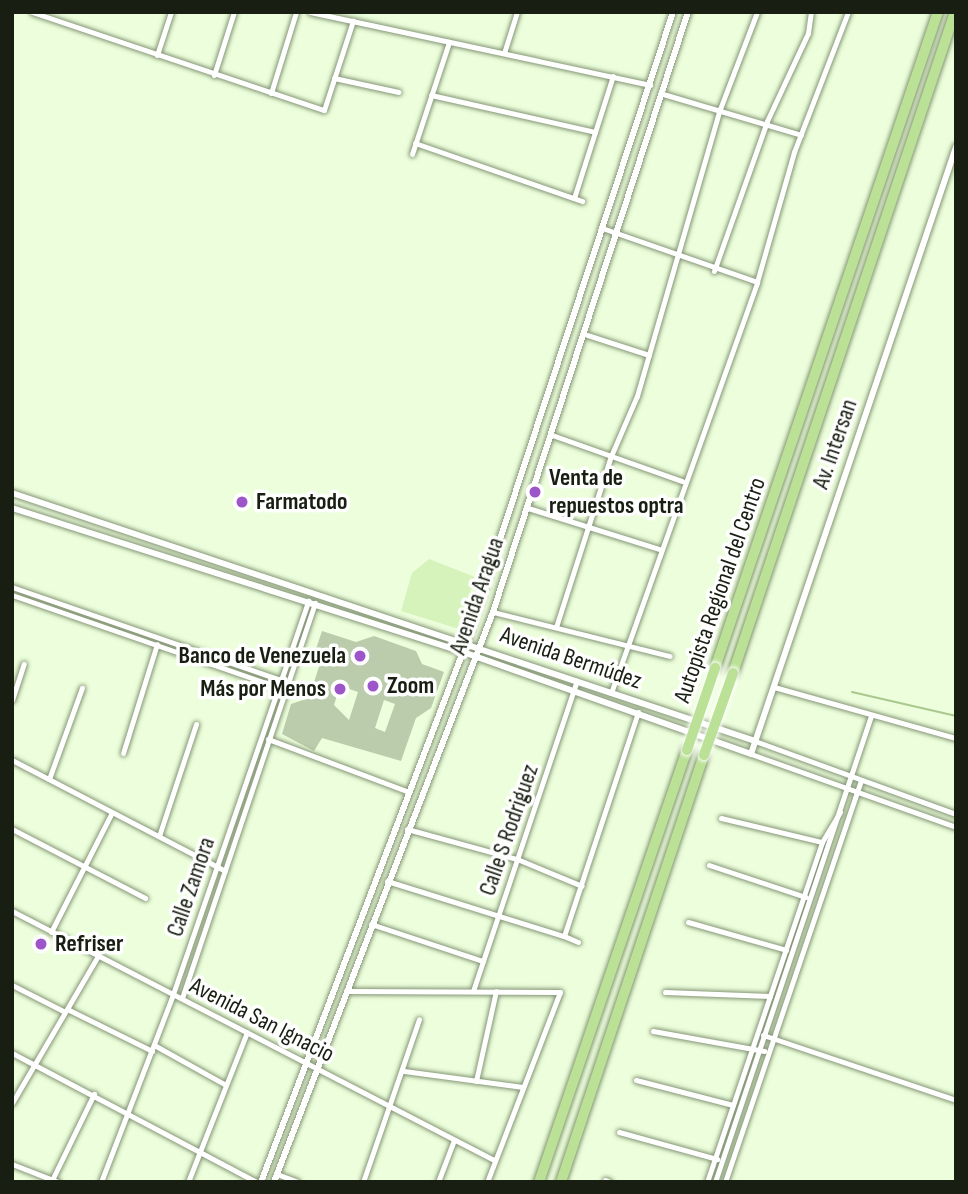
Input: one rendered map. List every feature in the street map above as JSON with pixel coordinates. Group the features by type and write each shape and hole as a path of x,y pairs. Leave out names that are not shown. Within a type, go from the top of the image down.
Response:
{"highway":[{"name":"Autopista Regional del Centro","path":"539,1182 938,12"},
{"name":"Autopista Regional del Centro","path":"561,1182 955,12"}],"street":[{"path":"32,12 324,110 353,21"},
{"path":"52,19 54,12"},
{"path":"157,55 171,12"},
{"path":"214,75 234,12"},
{"path":"271,93 296,12"},
{"path":"310,12 650,85"},
{"path":"504,53 517,12"},
{"name":"Avenida Aragua","path":"259,1182 463,652 605,229 673,12"},
{"name":"Avenida Aragua","path":"274,1182 407,828 493,612 620,235 688,12"},
{"path":"556,627 611,456 649,355 675,254 720,108 757,12"},
{"path":"714,271 767,121 808,33 811,12"},
{"path":"611,693 682,481 757,282 801,135 848,12"},
{"path":"412,154 449,42"},
{"path":"574,198 613,76"},
{"path":"334,78 398,92"},
{"path":"663,94 767,121 801,135"},
{"path":"431,95 595,132"},
{"path":"415,143 582,201"},
{"name":"Av. Intersan","path":"751,754 956,146"},
{"path":"605,229 714,271 757,282"},
{"path":"586,335 649,355"},
{"path":"552,435 682,481"},
{"name":"Avenida Bermúdez","path":"12,493 480,647 755,741 956,814"},
{"name":"Avenida Bermúdez","path":"12,508 463,652 956,827"},
{"path":"528,508 659,549"},
{"path":"180,561 184,550"},
{"path":"12,587 286,682"},
{"path":"12,595 284,689"},
{"name":"Calle Zamora","path":"181,998 270,740 312,602"},
{"path":"493,612 670,656"},
{"path":"123,753 159,638"},
{"path":"12,700 24,664"},
{"name":"Calle S Rodriguez","path":"473,991 577,681"},
{"path":"774,687 956,738"},
{"path":"49,779 82,688"},
{"name":"Calle Zamora","path":"101,1182 173,994 215,867 263,737 284,689"},
{"path":"564,936 638,712"},
{"path":"715,1182 871,716"},
{"path":"159,836 196,724"},
{"path":"263,737 410,792"},
{"path":"12,760 111,814 225,871"},
{"path":"725,1182 861,781"},
{"path":"706,1182 822,842 840,812"},
{"path":"51,932 111,814"},
{"path":"721,818 822,842"},
{"path":"407,828 517,859 582,886"},
{"path":"12,829 145,898"},
{"path":"709,865 811,899"},
{"path":"387,881 579,942"},
{"name":"Avenida San Ignacio","path":"12,911 494,1160"},
{"path":"688,922 786,950"},
{"path":"371,925 483,961"},
{"path":"12,1103 98,956"},
{"path":"12,985 153,1048 226,1085"},
{"path":"346,991 561,992 487,1182"},
{"path":"476,1081 496,991"},
{"path":"665,992 770,996"},
{"path":"363,1182 404,1071 419,1019"},
{"path":"653,1031 769,1053"},
{"path":"188,1182 247,1032"},
{"path":"757,1033 956,1100"},
{"path":"12,1053 129,1111 259,1182"},
{"path":"404,1071 523,1087"},
{"path":"636,1080 733,1105"},
{"path":"12,1164 55,1181 94,1094"},
{"path":"619,1132 722,1161"},
{"path":"438,1182 454,1140"},
{"path":"277,1174 298,1182"}],"green space":[{"path":"429,559 475,577 459,629 401,611 412,573"}],"building":[{"path":"322,631 356,642 374,636 416,651 422,664 444,672 431,708 416,718 401,761 322,738 314,751 282,734 291,704 309,698 323,654 315,652","holes":["340,686 358,692 349,720 334,705","384,700 395,704 385,732 375,728"]}],"waterway":[{"path":"852,692 956,716"}],"place":[{"name":"Venta de repuestos optra","path":"535,492"},
{"name":"Farmatodo","path":"242,502"},
{"name":"Banco de Venezuela","path":"360,656"},
{"name":"Zoom","path":"373,686"},
{"name":"Más por Menos","path":"340,689"},
{"name":"Refriser","path":"41,944"}]}
